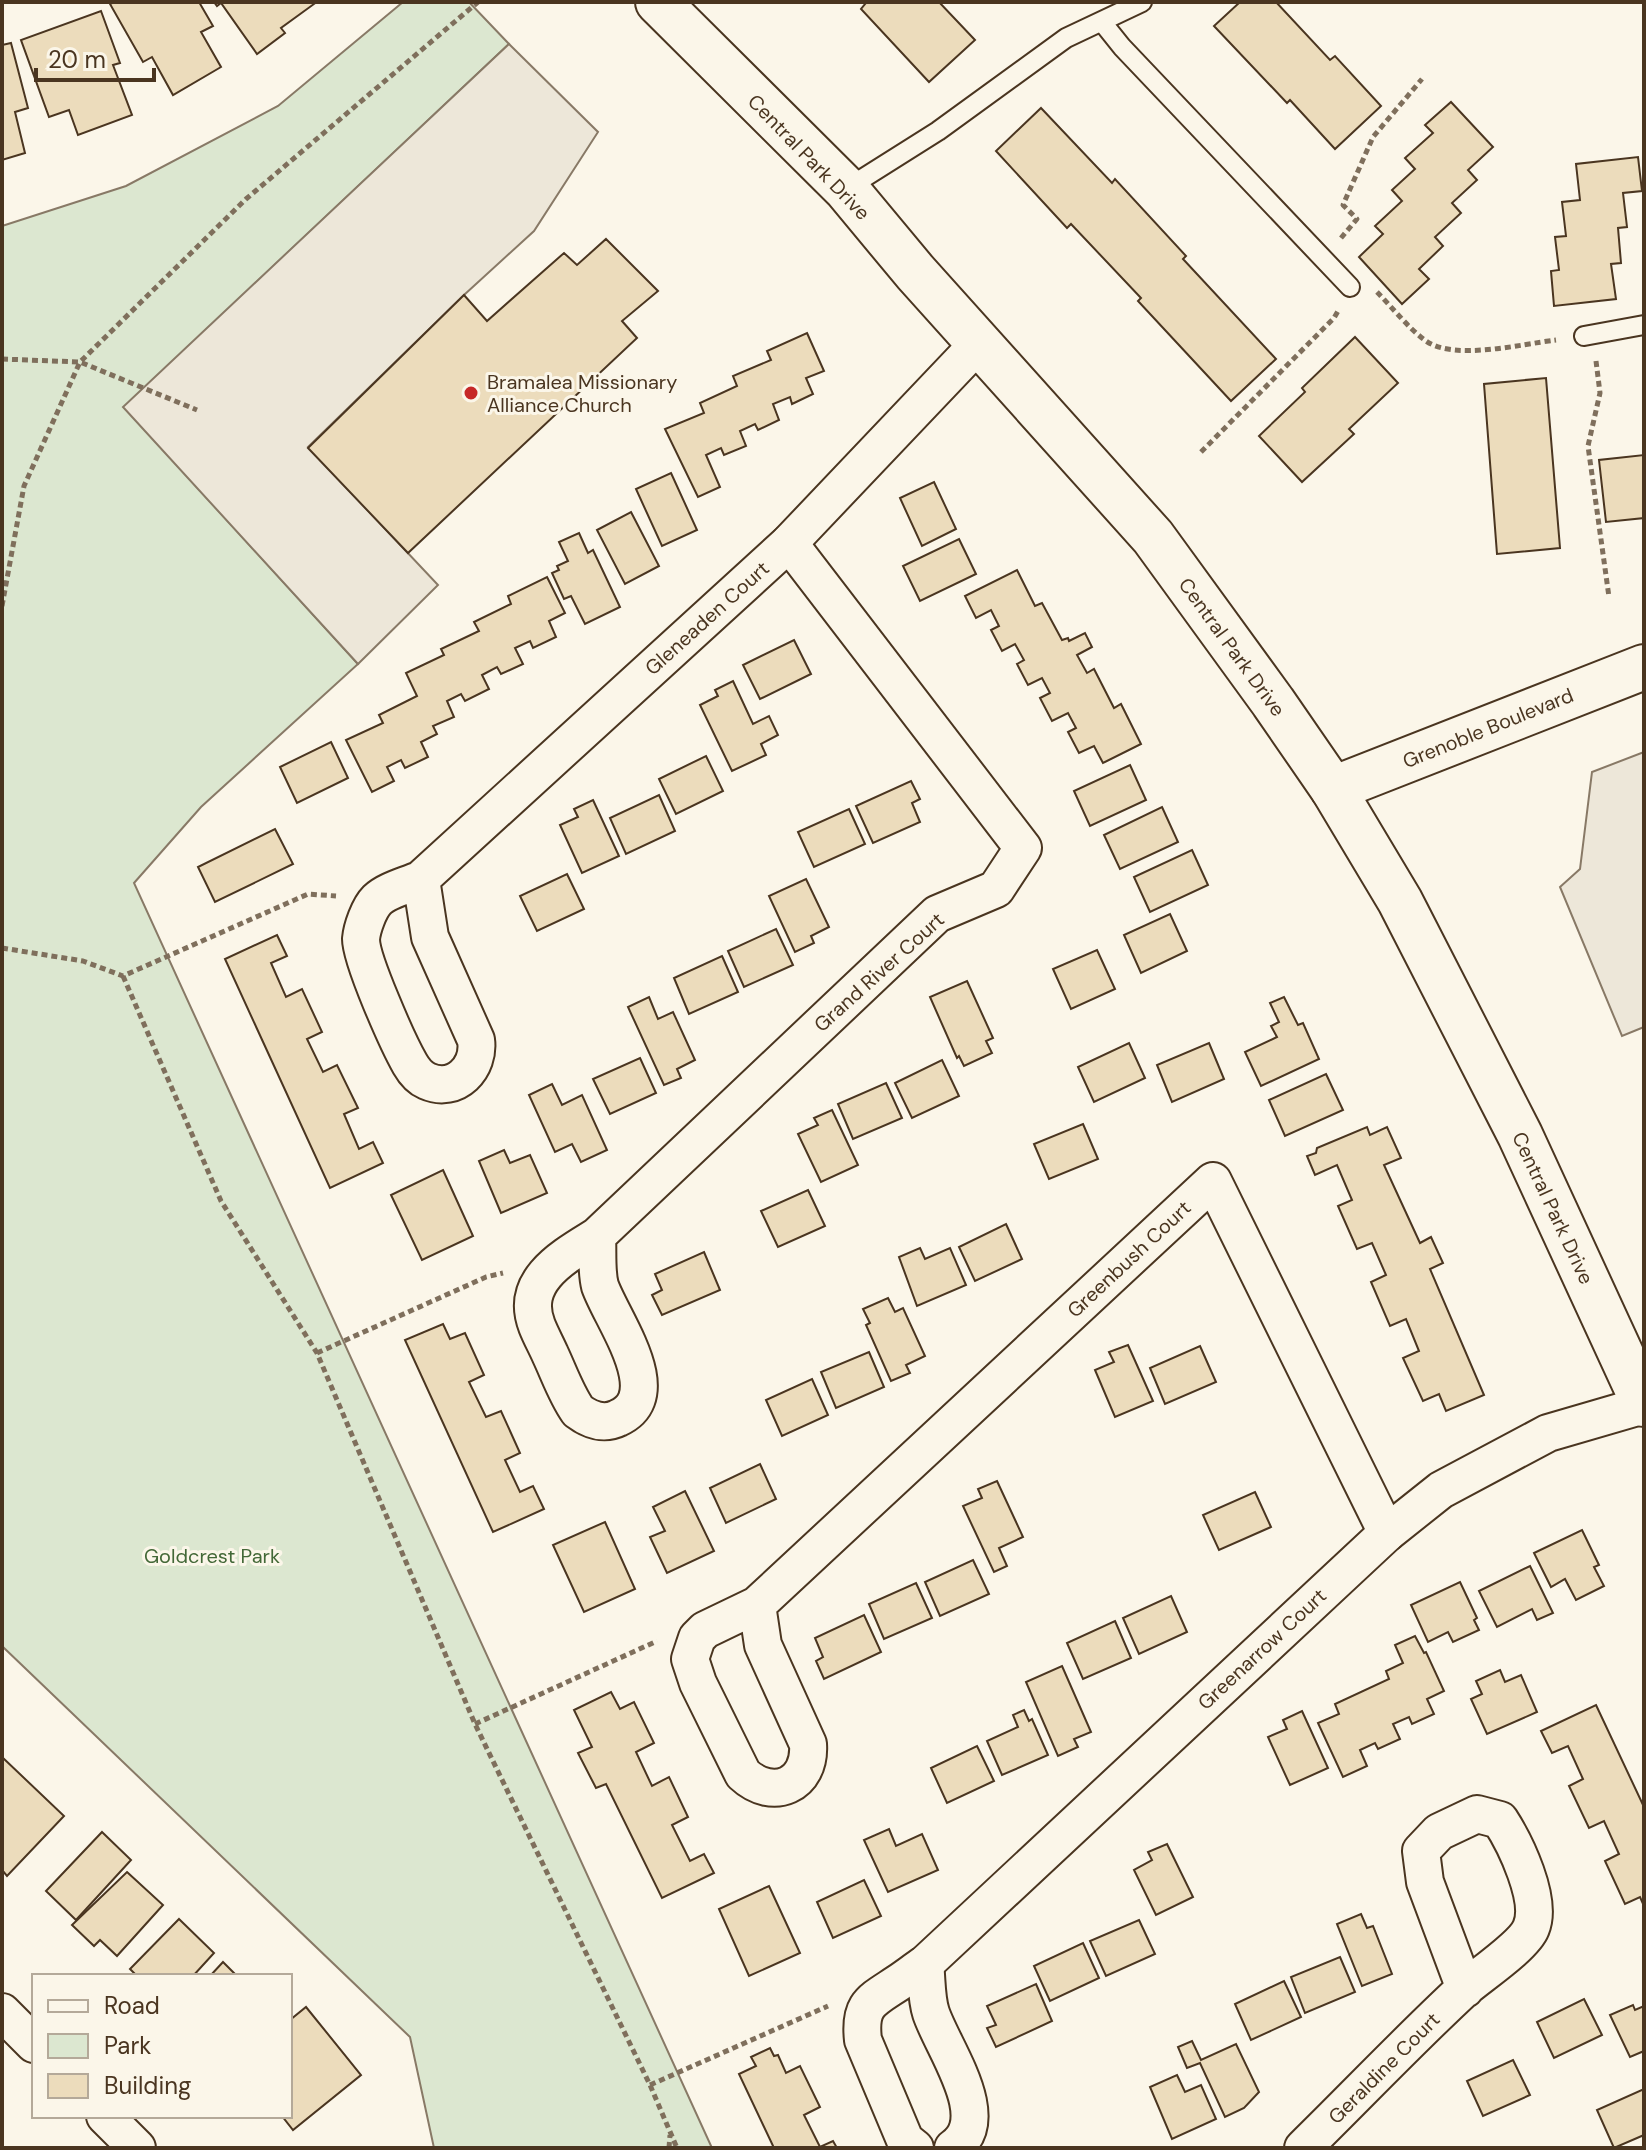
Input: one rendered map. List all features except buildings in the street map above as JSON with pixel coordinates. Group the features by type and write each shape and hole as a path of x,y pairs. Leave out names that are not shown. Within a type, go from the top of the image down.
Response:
{"street":[{"name":"Central Park Drive","path":"658,2 846,189 1153,537 1333,789 1400,901 1513,1121 1644,1404"},
{"name":"Gleneaden Court","path":"378,899 421,879 789,543 979,343"},
{"name":"Grand River Court","path":"597,1236 599,1283 640,1379 637,1402 620,1418 598,1421 578,1411 536,1324 536,1290 544,1274 555,1262 597,1236 937,914 996,889 1023,848 789,543"},
{"name":"Grenoble Boulevard","path":"1333,789 1644,667"},
{"path":"378,899 366,919 361,940 371,975 411,1065 427,1081 449,1084 469,1072 478,1051 476,1040 430,937 421,879"},
{"name":"Greenbush Court","path":"705,1630 757,1605 1213,1181 1387,1533"},
{"name":"Greenarrow Court","path":"872,1999 925,1964 1387,1533 1441,1490 1548,1433 1644,1404"},
{"path":"705,1630 697,1638 690,1659 743,1774 752,1783 764,1788 776,1789 788,1785 805,1768 809,1756 808,1744 763,1645 757,1605"},
{"path":"925,1964 930,2010 971,2109 967,2133 953,2148"},
{"name":"Geraldine Court","path":"1303,2148 1465,1989"},
{"path":"872,1999 864,2012 863,2040 905,2140 915,2148"},
{"path":"2,2012 32,2042"},
{"path":"107,2118 137,2148"}],"lane":[{"path":"846,189 938,131 1066,38 1142,2"},
{"path":"1102,22 1122,47 1354,280"},
{"path":"1588,336 1644,325"}],"path":[{"path":"2,606 24,486 80,362 246,199 478,2"},
{"path":"1422,79 1373,137 1343,205 1357,219 1335,246 1354,280 1425,340 1442,349 1462,351 1588,336 1600,393 1588,446 1609,597"},
{"path":"1201,452 1334,318 1354,280"},
{"path":"2,359 80,362 197,410"},
{"path":"2,948 83,961 123,976 308,894 378,899"},
{"path":"123,976 221,1201 317,1353 475,1724 650,2085 677,2148"},
{"path":"317,1353 486,1277 555,1262"},
{"path":"475,1724 663,1639 705,1630"},
{"path":"650,2085 831,2005 872,1999"},
{"path":"669,2148 670,2134"}],"green space":[{"name":"Goldcrest Park","path":"403,2 469,2 509,44 124,407 358,664 201,807 134,883 712,2148 434,2148 410,2037 2,1646 2,226 126,186 278,106"}],"shaded area":[{"path":"509,44 598,132 534,231 308,447 438,585 358,664 123,407"},
{"path":"1644,752 1644,1027 1622,1036 1560,887 1580,869 1592,772"}],"place":[{"name":"Bramalea Missionary Alliance Church","path":"471,393"}]}
